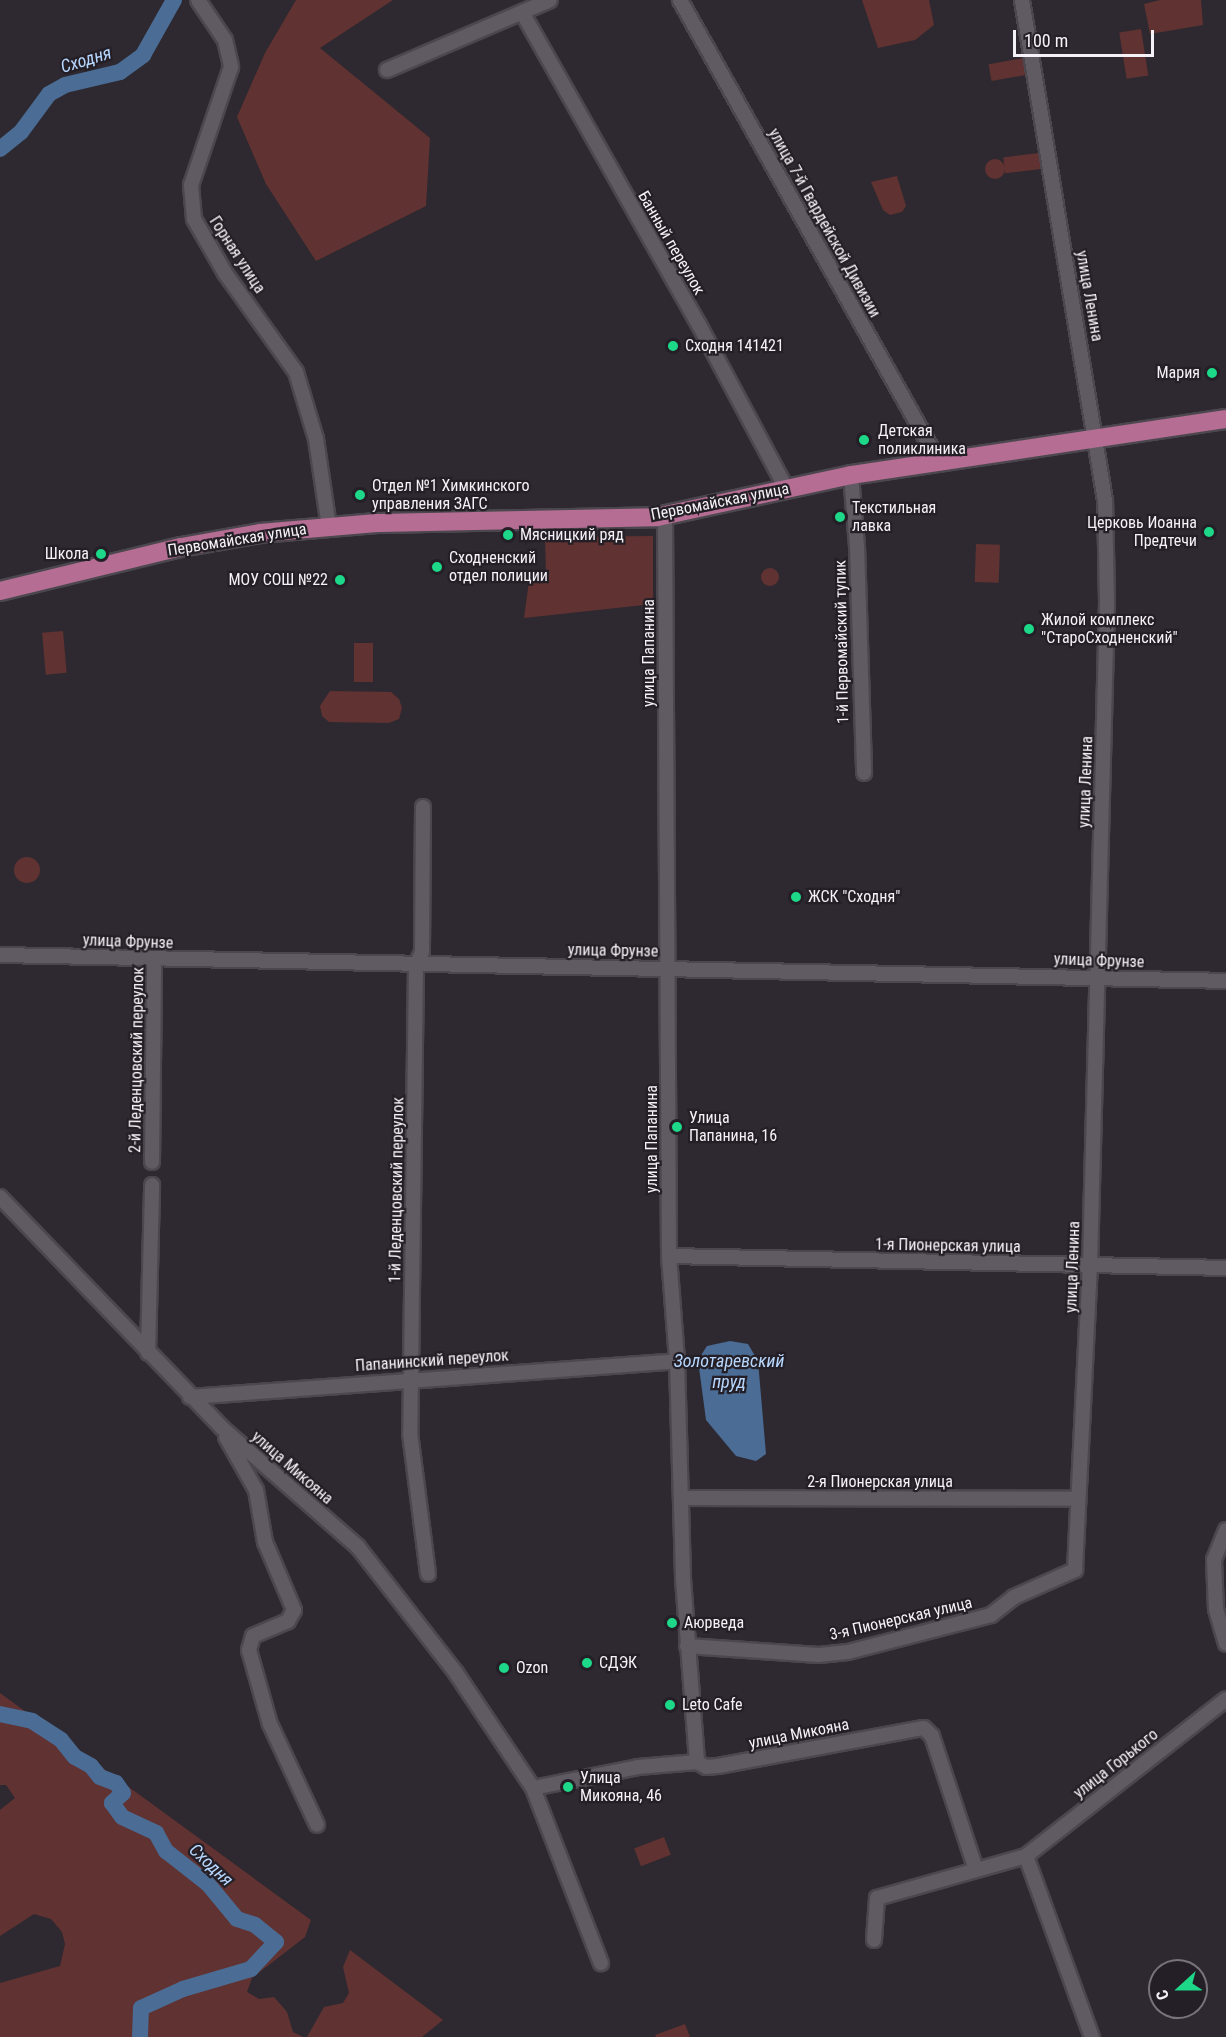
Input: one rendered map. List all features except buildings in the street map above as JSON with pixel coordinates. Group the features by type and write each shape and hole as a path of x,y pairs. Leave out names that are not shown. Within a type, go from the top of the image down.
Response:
{"main road":[{"name":"Первомайская улица","path":"0,591 206,541 329,526 665,516 850,475 1096,435 1226,419"}],"street":[{"name":"Горная улица","path":"198,0 225,40 231,67 192,185 194,219 225,273 296,372 316,439 329,526"},
{"path":"387,70 523,14 549,0"},
{"name":"улица 7-й Гвардейской Дивизии","path":"680,0 939,462"},
{"name":"улица Ленина","path":"1022,0 1105,500 1108,595 1090,1265 1076,1570"},
{"name":"Банный переулок","path":"523,14 699,325 787,490"},
{"name":"1-й Первомайский тупик","path":"850,475 857,546 864,773"},
{"name":"улица Папанина","path":"665,516 669,1257 677,1361 687,1646 697,1762"},
{"name":"1-й Леденцовский переулок","path":"423,807 422,952 416,965 410,1433 428,1574"},
{"name":"улица Фрунзе","path":"0,955 1226,981"},
{"name":"2-й Леденцовский переулок","path":"152,1162 154,959"},
{"path":"148,1353 152,1185"},
{"name":"улица Микояна","path":"0,1197 189,1396 358,1547 456,1673 533,1788 601,1963"},
{"name":"1-я Пионерская улица","path":"669,1257 1226,1268"},
{"name":"Папанинский переулок","path":"189,1396 412,1378 677,1361"},
{"path":"221,1427 256,1490 265,1542 294,1610 288,1621 253,1636 249,1650 270,1724 317,1825"},
{"name":"2-я Пионерская улица","path":"681,1498 1078,1499"},
{"path":"1226,1530 1214,1560 1216,1609 1226,1644"},
{"name":"3-я Пионерская улица","path":"687,1646 819,1655 848,1652 991,1615 1014,1597 1076,1570"},
{"name":"улица Горького","path":"874,1940 877,1898 975,1867 1026,1856 1226,1699"},
{"name":"улица Микояна","path":"533,1788 638,1767 697,1762 706,1767 718,1766 924,1728 932,1736 975,1867"},
{"path":"1026,1856 1092,2037"}],"shaded area":[{"path":"296,0 393,0 320,48 430,138 426,206 316,261 266,184 237,117 265,53"},
{"path":"862,0 929,0 934,25 915,40 878,48"},
{"path":"1160,0 1201,0 1203,25 1150,34 1144,4"},
{"path":"1141,29 1148,75 1127,79 1119,32"},
{"path":"1024,58 1027,75 991,81 989,64"},
{"path":"1039,153 1041,169 1005,173 1003,157"},
{"path":"995,159 1002,162 1005,169 1002,176 995,179 988,176 985,169 988,162"},
{"path":"897,176 906,206 902,212 890,215 883,210 871,182"},
{"path":"653,536 653,604 524,618 529,581 546,574 545,537"},
{"path":"976,544 1000,545 999,583 975,582"},
{"path":"766,568 774,568 779,573 777,584 766,586 761,581 761,573"},
{"path":"63,631 67,673 46,675 42,633"},
{"path":"354,643 373,643 373,682 354,682"},
{"path":"330,691 391,692 399,699 402,708 399,719 389,723 329,722 322,716 320,706"},
{"path":"27,857 36,861 40,870 36,879 27,883 18,879 14,870 18,861"},
{"path":"0,1693 311,1920 305,1937 252,1978 247,1992 259,1999 274,1997 287,2012 293,2032 303,2037 0,2037 0,1983 60,1966 65,1944 62,1932 51,1919 34,1914 0,1936 0,1810 15,1798 6,1785 0,1785"},
{"path":"664,1837 671,1855 641,1866 634,1848"},
{"path":"350,1950 443,2020 422,2037 307,2037 324,2007 343,2003 349,1993 343,1967"},
{"path":"685,2024 690,2037 656,2037 655,2035"}],"water":[{"name":"Золотаревский пруд","path":"730,1341 748,1344 758,1361 766,1454 756,1461 736,1456 706,1420 698,1360 707,1346"}],"waterway":[{"name":"Сходня","path":"0,149 21,132 49,94 65,85 120,72 143,55 174,0"},
{"name":"Сходня","path":"0,1714 32,1721 61,1740 75,1757 91,1766 100,1777 116,1783 123,1793 112,1803 122,1817 156,1833 166,1851 208,1884 237,1919 255,1925 276,1942 251,1969 183,1989 141,2008 140,2037"}],"place":[{"name":"Сходня 141421","path":"673,346"},
{"name":"Мария","path":"1212,373"},
{"name":"Детская поликлиника","path":"864,440"},
{"name":"Отдел №1 Химкинского управления ЗАГС","path":"360,495"},
{"name":"Текстильная лавка","path":"840,517"},
{"name":"Церковь Иоанна Предтечи","path":"1209,532"},
{"name":"Мясницкий ряд","path":"508,535"},
{"name":"Школа","path":"101,554"},
{"name":"Сходненский отдел полиции","path":"437,567"},
{"name":"МОУ СОШ №22","path":"340,580"},
{"name":"Жилой комплекс \"СтароСходненский\"","path":"1029,629"},
{"name":"ЖСК \"Сходня\"","path":"796,897"},
{"name":"Улица Папанина, 16","path":"677,1127"},
{"name":"Аюрведа","path":"672,1623"},
{"name":"СДЭК","path":"587,1663"},
{"name":"Ozon","path":"504,1668"},
{"name":"Leto Cafe","path":"670,1705"},
{"name":"Улица Микояна, 46","path":"568,1787"}]}
